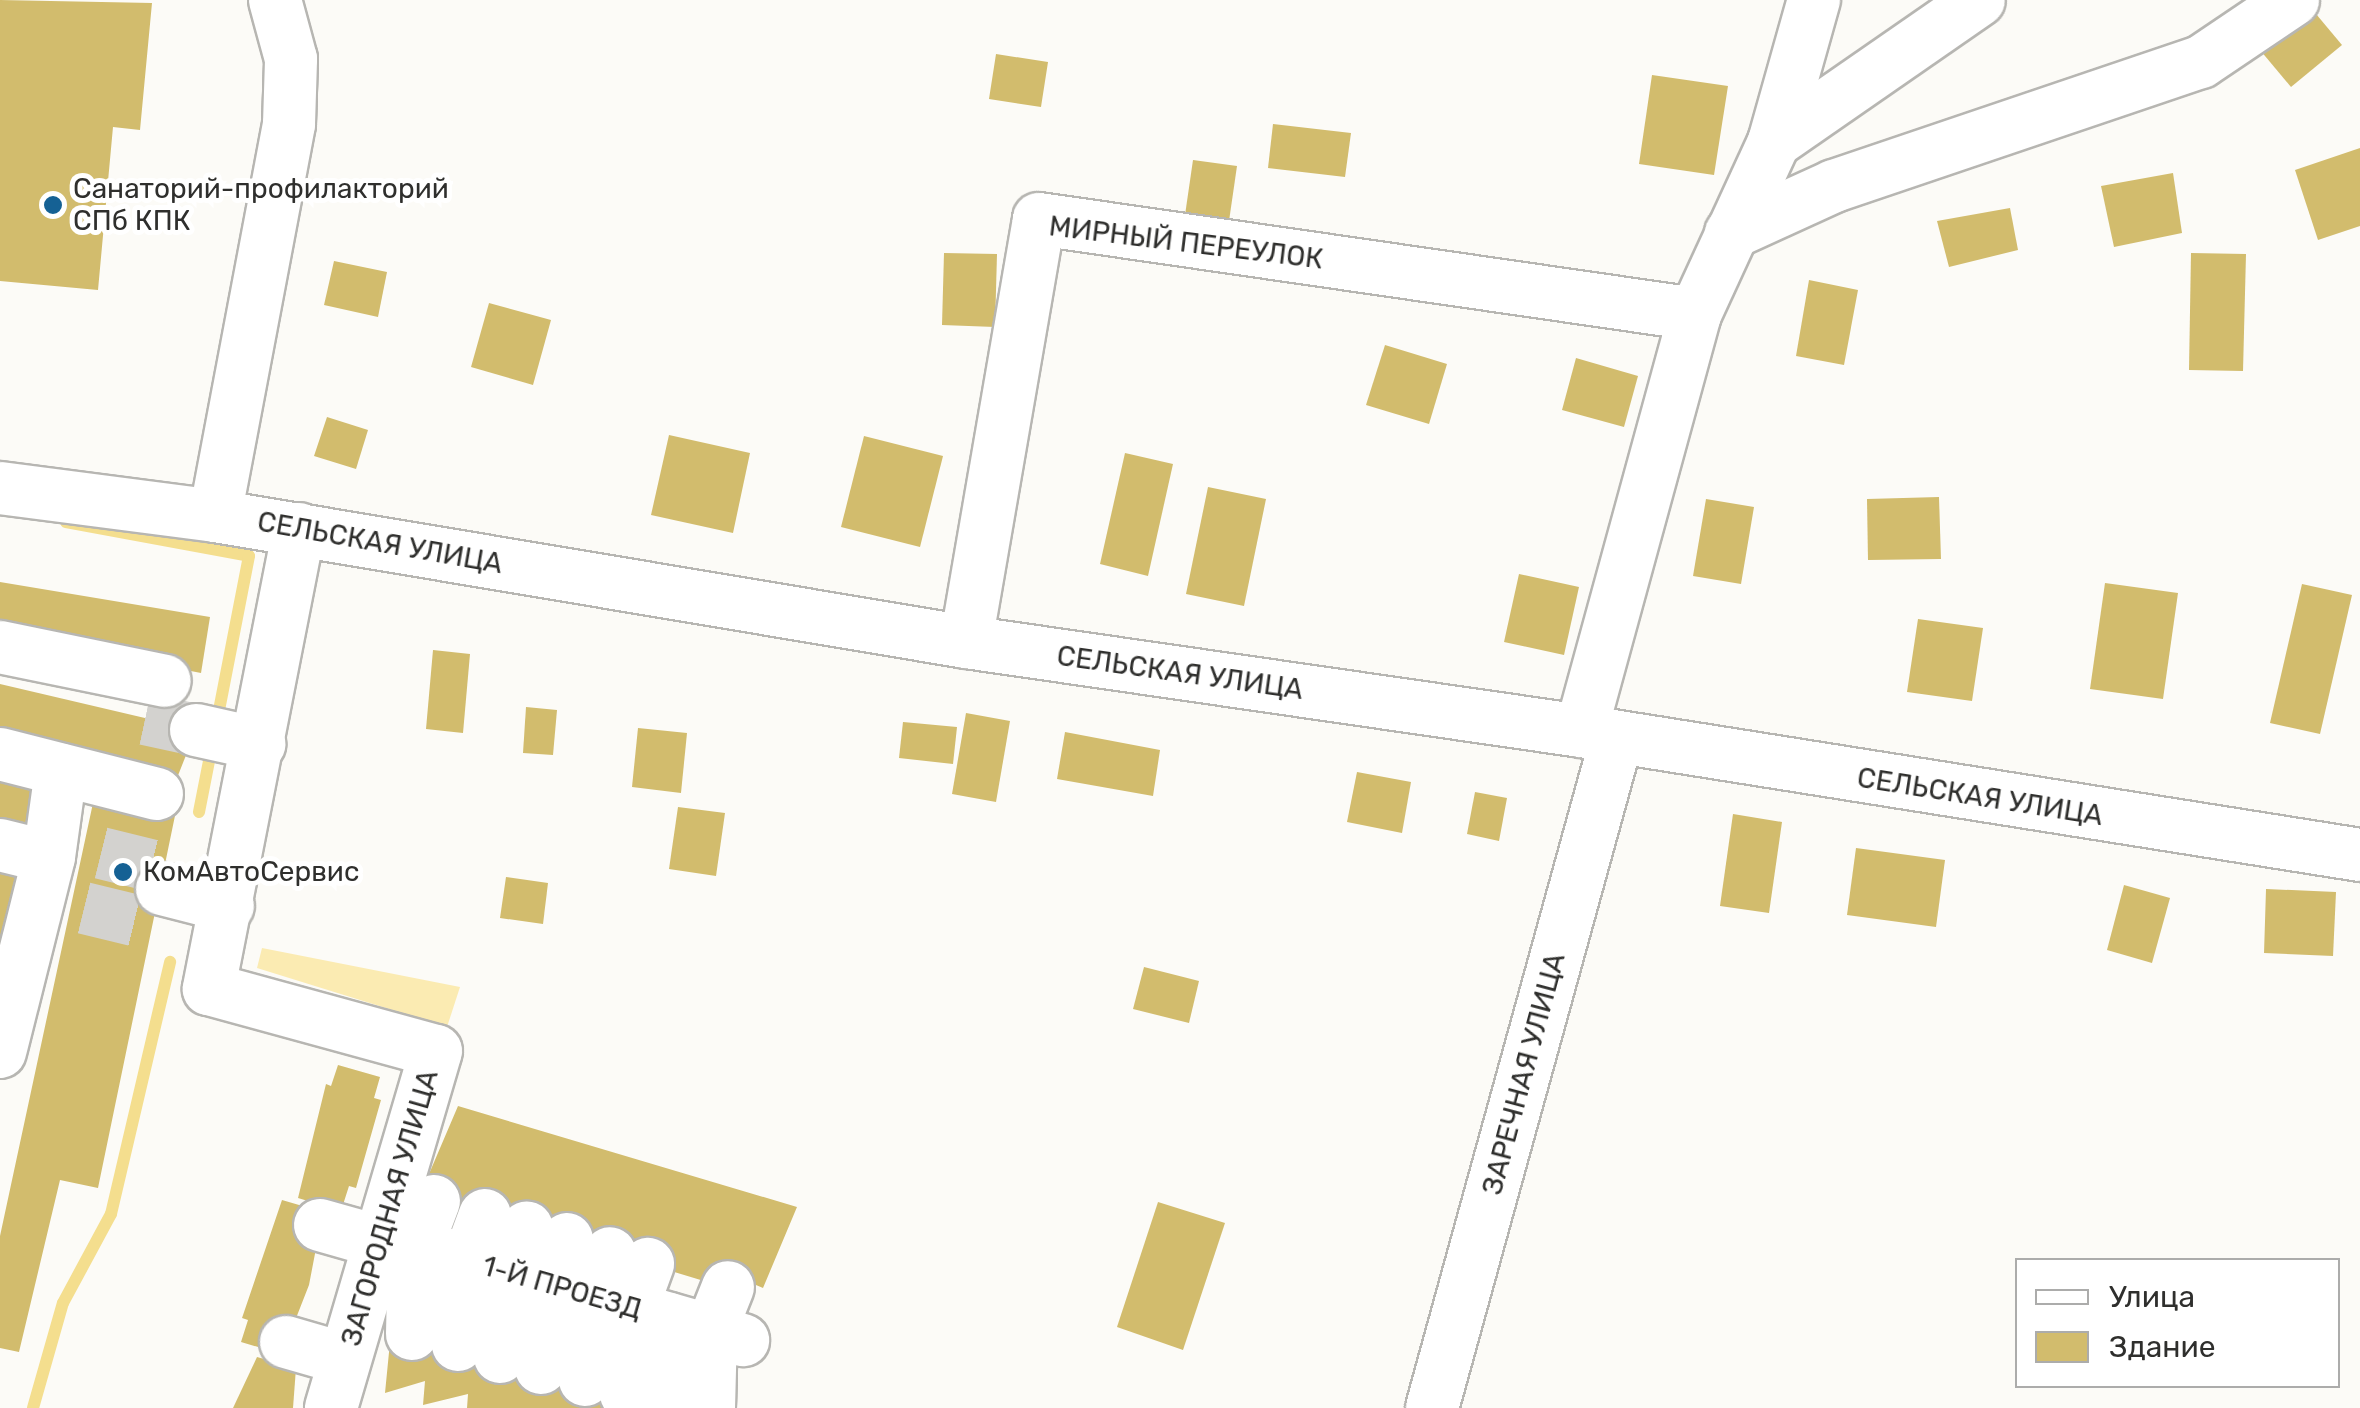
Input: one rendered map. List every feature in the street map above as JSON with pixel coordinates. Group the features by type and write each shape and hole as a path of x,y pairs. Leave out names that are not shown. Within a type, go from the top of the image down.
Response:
{"street":[{"path":"215,516 289,124 291,59 275,0"},
{"path":"1598,736 1695,314 1774,142 1814,0"},
{"path":"1774,142 1979,0"},
{"path":"1731,233 1834,186 2201,62 2293,0"},
{"name":"МИРНЫЙ ПЕРЕУЛОК","path":"966,642 1039,219 1695,314"},
{"name":"СЕЛЬСКАЯ УЛИЦА","path":"0,488 299,529 966,642 2360,855"},
{"name":"ЗАГОРОДНАЯ УЛИЦА","path":"299,529 259,744 189,895 208,989 436,1050 399,1095 538,1266 318,1375"},
{"path":"0,646 166,681"},
{"path":"196,730 259,744"},
{"name":"ЗАРЕЧНАЯ УЛИЦА","path":"1432,1408 1598,736"},
{"path":"0,754 157,794"},
{"path":"0,1052 25,851 61,770"},
{"path":"538,1266 541,1369"},
{"path":"538,1266 541,1369"},
{"path":"538,1266 541,1369"},
{"path":"538,1266 541,1369"},
{"path":"538,1266 708,1408"}],"shaded area":[{"path":"262,948 460,987 447,1027 257,968"}],"building":[{"name":"Санаторий-профилакторий СПб КПК","path":"0,0 152,3 140,130 113,127 98,290 0,281"},
{"path":"2306,2 2342,45 2291,87 2255,44"},
{"path":"996,54 1048,62 1041,107 989,99"},
{"path":"1652,75 1728,86 1714,175 1639,164"},
{"path":"1273,124 1351,133 1345,177 1268,168"},
{"path":"2360,148 2360,226 2318,240 2295,170"},
{"path":"1193,160 1237,166 1228,228 1184,222"},
{"path":"2173,173 2182,233 2114,247 2101,186"},
{"path":"2010,208 2018,250 1949,267 1937,221"},
{"path":"944,253 997,254 995,327 942,325"},
{"path":"2191,253 2246,254 2243,371 2189,370"},
{"path":"334,261 387,272 378,317 324,305"},
{"path":"1809,280 1858,290 1844,365 1796,356"},
{"path":"489,303 551,320 533,385 471,367"},
{"path":"1385,345 1447,364 1429,424 1366,405"},
{"path":"1576,358 1638,376 1624,427 1562,410"},
{"path":"327,417 368,430 356,469 314,456"},
{"path":"669,435 750,453 733,533 651,515"},
{"path":"864,436 943,456 920,547 841,527"},
{"path":"1125,453 1173,464 1148,576 1100,564"},
{"path":"1208,487 1266,499 1244,606 1186,594"},
{"path":"1939,497 1941,559 1868,560 1867,499"},
{"path":"1706,499 1754,507 1741,584 1693,576"},
{"path":"1519,574 1579,587 1564,655 1504,642"},
{"path":"0,582 210,617 201,673 0,634"},
{"path":"2105,583 2178,593 2163,699 2090,689"},
{"path":"2302,584 2352,595 2320,734 2270,723"},
{"path":"1918,619 1983,628 1972,701 1907,692"},
{"path":"433,650 470,654 463,733 426,729"},
{"path":"0,684 196,730 175,783 0,739"},
{"path":"526,707 557,710 553,755 523,753"},
{"path":"966,713 1010,721 996,802 952,794"},
{"path":"903,722 957,727 953,764 899,758"},
{"path":"638,728 687,733 681,793 632,787"},
{"path":"1065,732 1160,750 1153,796 1057,779"},
{"path":"1357,772 1411,782 1402,833 1347,822"},
{"path":"0,773 47,786 35,833 0,824"},
{"path":"96,789 177,806 98,1188 60,1180 19,1352 0,1348 0,1236"},
{"path":"1475,792 1507,798 1499,841 1467,834"},
{"path":"678,807 725,813 716,876 669,869"},
{"path":"1733,814 1782,822 1769,913 1720,906"},
{"path":"1856,848 1945,860 1936,927 1847,915"},
{"path":"0,863 21,869 0,946"},
{"path":"506,877 548,883 543,924 500,918"},
{"path":"2124,885 2170,898 2152,963 2107,950"},
{"path":"2266,889 2336,892 2333,956 2264,953"},
{"path":"1144,967 1199,981 1189,1023 1133,1009"},
{"path":"338,1065 380,1077 374,1098 381,1100 356,1188 349,1186 341,1211 298,1198 326,1084 331,1086"},
{"path":"458,1106 797,1207 763,1288 742,1279 737,1291 420,1195"},
{"path":"282,1200 323,1212 309,1285 282,1354 241,1342 248,1320 242,1318"},
{"path":"1158,1202 1225,1223 1183,1350 1117,1327"},
{"path":"390,1342 426,1353 470,1342 550,1365 549,1389 594,1378 638,1391 637,1408 467,1408 468,1394 423,1405 425,1381 385,1393"},
{"path":"257,1357 296,1368 293,1408 233,1408"}],"waterway":[{"path":"66,522 249,556 219,710"},
{"path":"199,812 209,761"},
{"path":"33,1408 63,1303 111,1214 170,962"}],"tunnel":[{"path":"145,719 196,730"},
{"path":"101,853 166,869"},
{"path":"84,908 154,925"}],"place":[{"name":"Санаторий-профилакторий СПб КПК","path":"53,205"},
{"name":"КомАвтоСервис","path":"123,872"}]}
